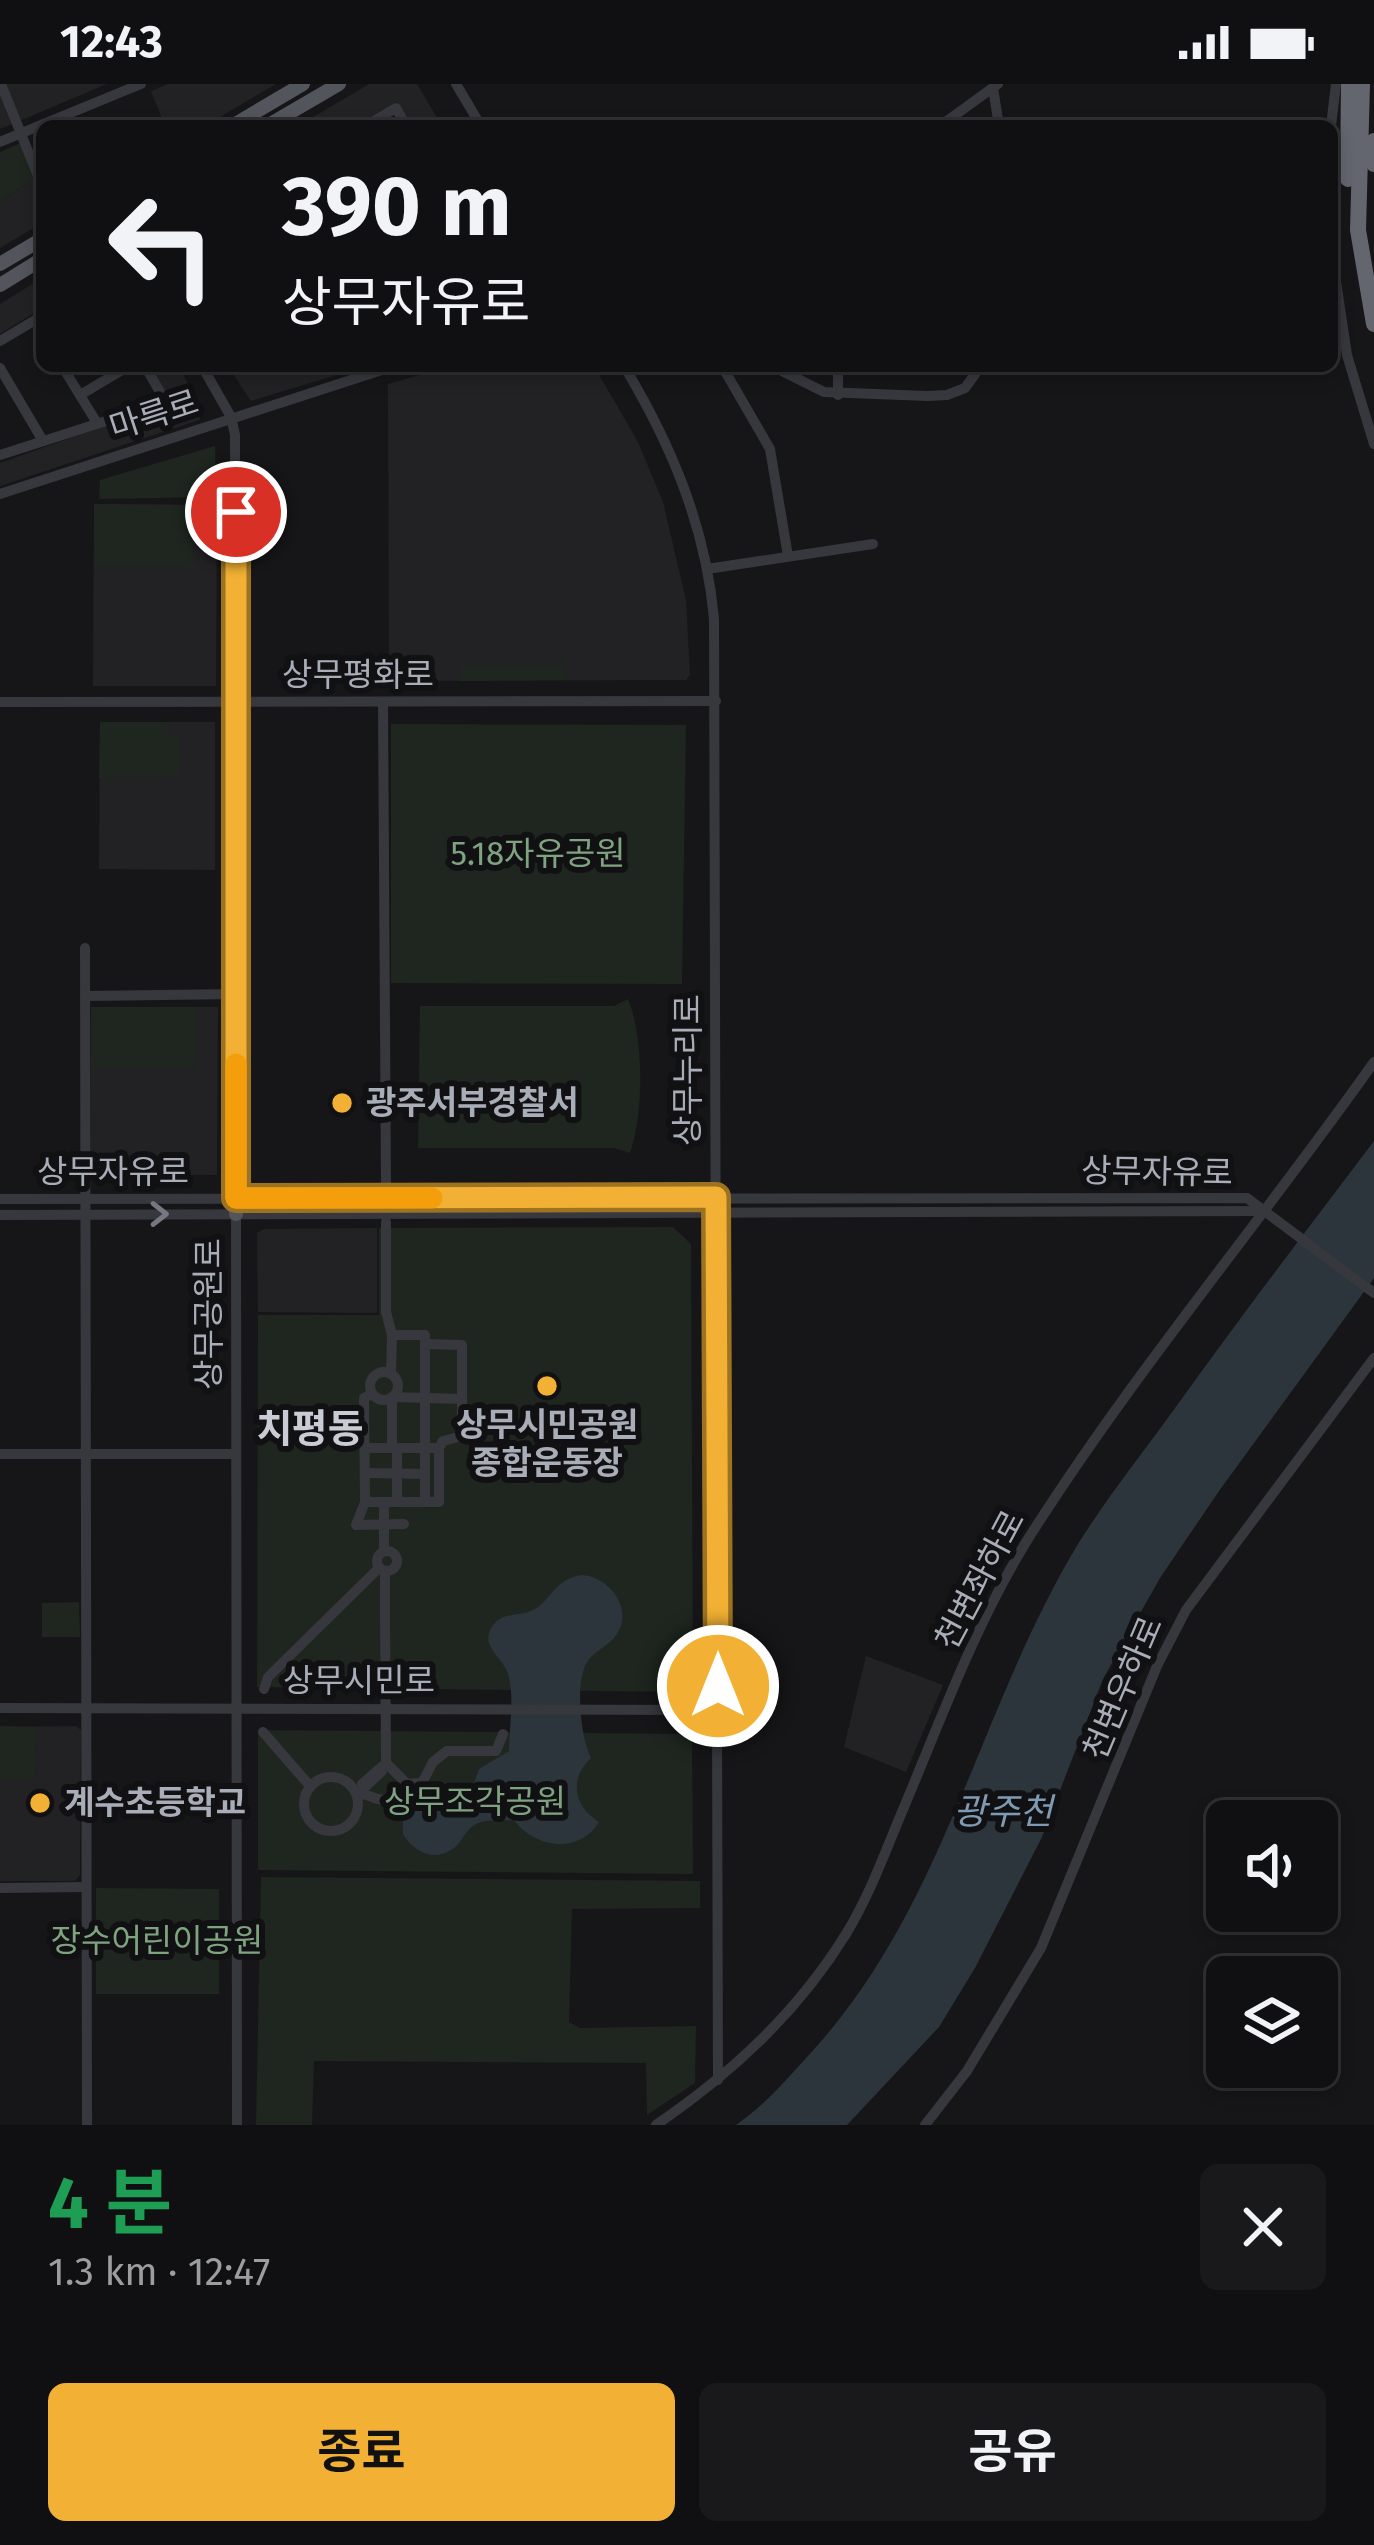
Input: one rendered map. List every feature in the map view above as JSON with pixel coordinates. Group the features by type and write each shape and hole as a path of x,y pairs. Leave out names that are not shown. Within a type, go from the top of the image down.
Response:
{"highway":[{"path":"1349,84 1347,175 1374,324"},
{"path":"1358,230 1362,84"},
{"path":"1374,141 1374,164"}],"main road":[{"path":"242,120 303,84"},
{"path":"277,120 339,84"},
{"path":"0,264 36,242"},
{"path":"0,285 36,263"}],"street":[{"path":"1,84 36,170"},
{"path":"54,120 141,84"},
{"path":"456,84 477,120"},
{"path":"1332,120 1336,84"},
{"path":"948,120 996,86"},
{"path":"996,86 999,120"},
{"path":"375,120 396,108 403,120"},
{"path":"0,142 36,127"},
{"path":"1338,295 1347,355 1374,444"},
{"path":"0,341 36,319"},
{"path":"0,368 43,441"},
{"path":"66,372 97,423"},
{"path":"80,395 119,372"},
{"path":"0,455 156,405 160,392 148,372"},
{"name":"상무공원로","path":"205,372 231,417 236,490 237,2125"},
{"name":"마륵로","path":"0,494 375,372"},
{"name":"상무누리로","path":"627,372 680,473 707,568 714,619 718,2080"},
{"path":"725,372 770,449 788,556"},
{"path":"784,372 838,394 947,395 965,388 977,372"},
{"path":"838,372 838,394"},
{"path":"707,568 873,544"},
{"name":"상무평화로","path":"0,702 716,701"},
{"path":"382,702 386,1186"},
{"path":"86,948 87,2125"},
{"path":"85,996 237,994"},
{"name":"천변좌하로","path":"656,2125 768,2036 847,1932 987,1611 1027,1541 1111,1416 1374,1062"},
{"name":"상무자유로","path":"0,1214 236,1206 1247,1198 1263,1211"},
{"name":"상무자유로","path":"0,1199 236,1206"},
{"path":"1263,1211 1374,1293"},
{"path":"386,1222 386,1312 392,1335 391,1374 398,1386 392,1397 397,1474 384,1525 385,1551 377,1558 385,1609 386,1768 359,1792 348,1826 331,1832 314,1826 304,1811 310,1786 326,1777 335,1777 359,1792 383,1803 401,1796 406,1785"},
{"path":"365,1502 439,1502 425,1399 425,1335 392,1335"},
{"path":"364,1448 432,1448 461,1436 461,1345 425,1344"},
{"name":"천변우하로","path":"925,2125 968,2071 1041,1948 1157,1666 1186,1610 1374,1358"},
{"path":"372,1394 374,1376 391,1374"},
{"path":"372,1394 383,1400 461,1399"},
{"path":"372,1394 364,1398 365,1502 356,1525 404,1524"},
{"path":"425,1502 432,1448"},
{"path":"0,1454 236,1454"},
{"path":"365,1473 425,1474"},
{"path":"262,1682 382,1570"},
{"name":"상무시민로","path":"0,1708 718,1709"},
{"path":"263,1732 310,1786"},
{"path":"386,1768 406,1785 422,1783 447,1751 496,1751 502,1734"},
{"path":"0,1888 86,1888"}],"shaded area":[{"path":"0,84 107,84 0,129"},
{"path":"168,84 276,84 215,120 163,120 151,91"},
{"path":"369,84 417,84 438,120 408,120 397,102 365,120 308,120"},
{"path":"34,179 36,227 0,248 0,201"},
{"path":"36,282 36,312 0,334 0,304"},
{"path":"153,372 181,372 202,408 199,420 0,486 0,463 169,403"},
{"path":"232,372 346,372 251,401"},
{"path":"430,372 597,372 638,442 663,502 686,600 690,675 686,680 389,681 388,384"},
{"path":"94,504 217,505 216,686 93,686"},
{"path":"100,722 215,722 215,870 99,869"},
{"path":"91,1007 218,1007 217,1175 90,1174"},
{"path":"377,1228 377,1313 258,1312 257,1233 264,1229"},
{"path":"866,1656 943,1685 906,1772 844,1747"},
{"name":"계수초등학교","path":"76,1726 81,1730 80,1875 75,1881 0,1881 0,1727"}],"green space":[{"path":"21,143 34,179 0,201 0,152"},
{"path":"215,446 216,497 99,499 100,480"},
{"path":"94,504 193,505 193,566 94,566"},
{"path":"459,666 565,666 565,680 459,681"},
{"path":"100,722 167,722 167,735 179,735 180,773 174,777 99,778"},
{"name":"5.18자유공원","path":"391,724 686,725 682,984 391,983"},
{"path":"628,999 640,1076 630,1153 614,1148 418,1148 420,1006 614,1006"},
{"path":"91,1007 196,1007 196,1067 91,1067"},
{"path":"673,1227 691,1244 693,1692 257,1687 258,1315 379,1315 379,1228"},
{"path":"79,1602 80,1637 42,1637 42,1603"},
{"path":"0,1726 36,1727 35,1780 0,1780"},
{"name":"상무조각공원","path":"258,1730 692,1734 693,1874 258,1870"},
{"path":"261,1877 700,1881 700,1908 572,1909 569,2022 580,2028 696,2026 695,2083 647,2115 646,2063 314,2061 312,2125 256,2125"},
{"name":"장수어린이공원","path":"96,1888 219,1889 219,1994 96,1994"}],"water":[{"name":"광주천","path":"1374,1141 1374,1278 1160,1578 1103,1679 1042,1837 939,2027 847,2125 736,2125 782,2084 855,1998 927,1873 1012,1674 1078,1544"},
{"path":"582,1575 611,1589 622,1617 614,1638 589,1660 581,1685 582,1725 591,1758 579,1775 577,1792 584,1808 599,1822 580,1840 556,1844 533,1837 514,1820 489,1821 474,1825 447,1852 432,1855 419,1850 403,1834 403,1817 444,1792 458,1796 472,1790 479,1769 509,1751 510,1683 488,1639 494,1624 533,1610 562,1583"}],"slow traffic":[{"path":"236,1064 236,1198 432,1198"}],"place":[{"name":"광주서부경찰서","path":"342,1103"},
{"name":"상무시민공원 종합운동장","path":"547,1386"},
{"name":"계수초등학교","path":"40,1803"}],"district":[{"name":"치평동","path":"310,1429"}],"route":[{"path":"236,512 236,1198 716,1197 718,1686"}]}
